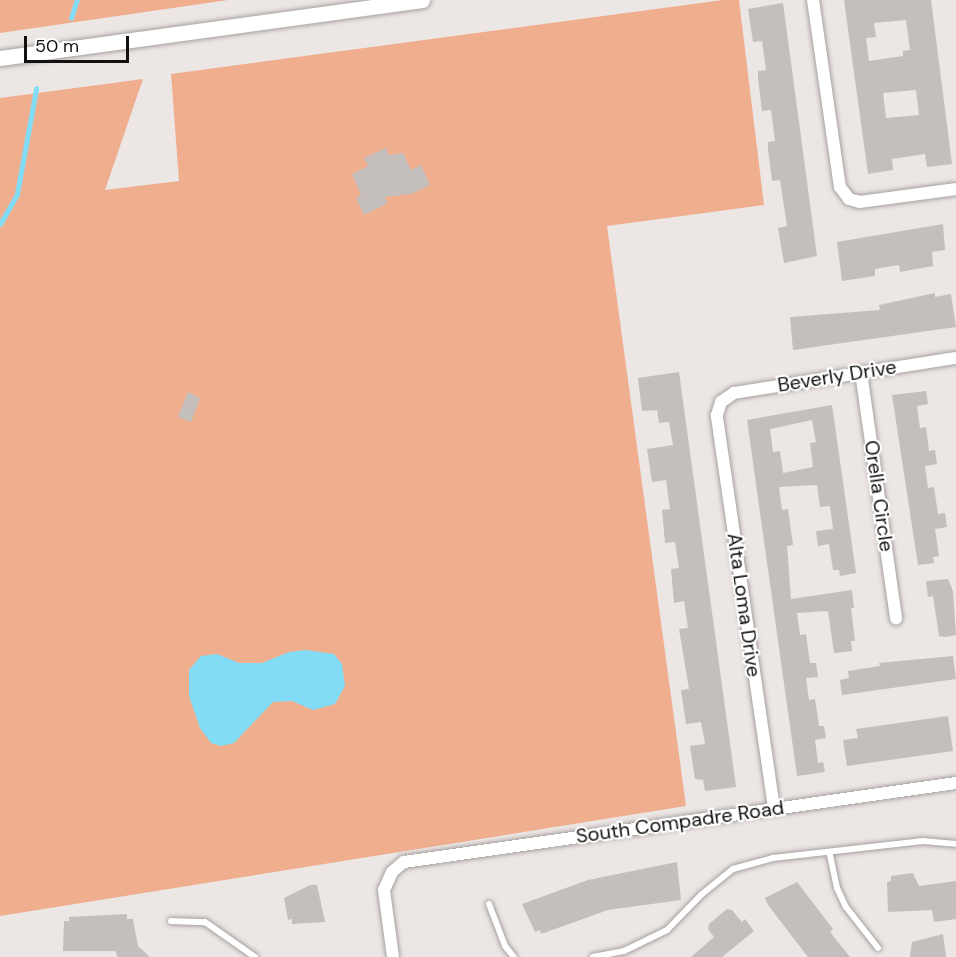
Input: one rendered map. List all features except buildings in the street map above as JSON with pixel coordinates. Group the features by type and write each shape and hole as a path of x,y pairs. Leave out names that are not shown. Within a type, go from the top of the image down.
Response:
{"street":[{"path":"0,58 422,0"},
{"path":"813,0 840,187 849,199 860,202 956,189"},
{"name":"Beverly Drive","path":"721,402 734,393 956,358"},
{"name":"Orella Circle","path":"861,372 896,620"},
{"name":"Alta Loma Drive","path":"721,402 717,415 774,808"},
{"name":"South Compadre Road","path":"393,957 384,890 392,872 404,862 956,783"}],"lane":[{"path":"593,957 624,951 667,930 702,894 733,870 773,858 830,855 923,841 956,844"},
{"path":"830,855 837,888 846,907 879,948"},
{"path":"489,904 505,946 514,957"},
{"path":"171,921 205,922 255,957"}],"shaded area":[{"path":"0,0 228,0 0,33"},
{"path":"723,0 739,0 764,205 607,226 686,806 0,916 0,98 143,79 105,190 179,181 171,74"}],"water":[{"path":"306,650 334,654 342,664 345,686 335,704 313,710 292,701 273,702 234,743 221,746 211,743 200,728 189,696 189,670 201,656 217,654 239,663 262,663 289,652"}],"waterway":[{"path":"71,18 77,0"},
{"path":"0,224 17,194 36,89"}]}
